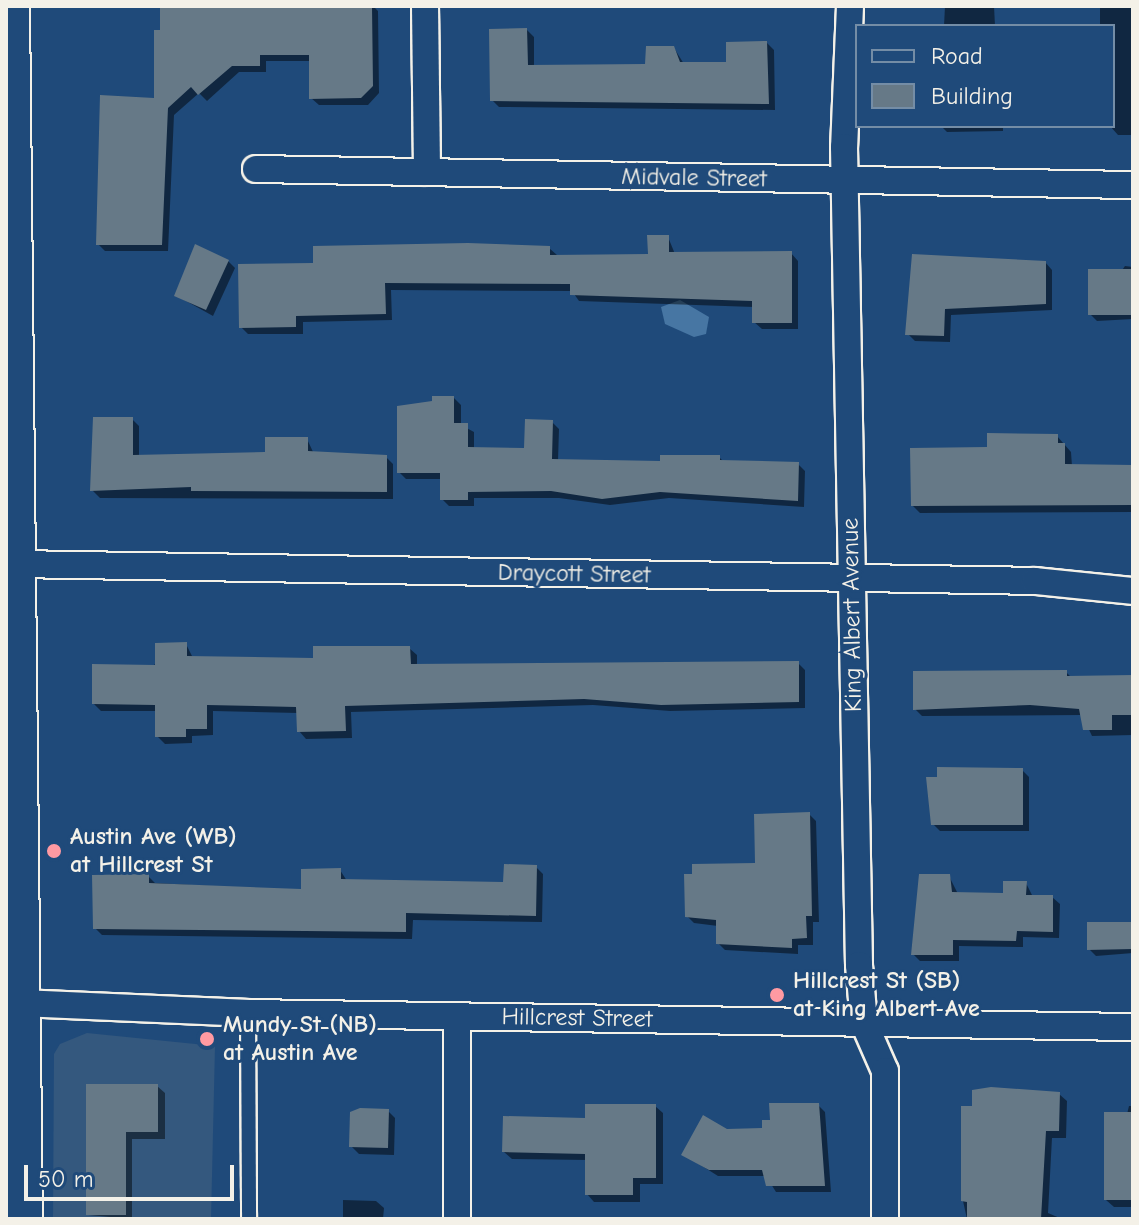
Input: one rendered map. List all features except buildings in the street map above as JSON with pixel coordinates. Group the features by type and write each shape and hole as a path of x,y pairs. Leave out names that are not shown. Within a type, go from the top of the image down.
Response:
{"main road":[{"path":"10,6 8,266 15,564 11,626 22,1003 23,1219"}],"street":[{"path":"425,6 427,172"},
{"name":"King Albert Avenue","path":"850,6 845,47 845,182 851,578 864,1023 885,1071 885,1219"},
{"name":"Midvale Street","path":"256,169 1133,185"},
{"name":"Draycott Street","path":"15,564 1035,581 1133,591"},
{"name":"Hillcrest Street","path":"22,1003 248,1013 1133,1027"},
{"path":"457,1016 457,1219"}],"lane":[{"path":"248,1013 249,1219"}],"shaded area":[{"path":"680,300 709,317 706,334 694,337 665,324 661,307"},
{"path":"87,1033 215,1046 211,1219 53,1219 54,1054 60,1044"}],"place":[{"name":"Austin Ave (WB) at Hillcrest St","path":"54,851"},
{"name":"Hillcrest St (SB) at King Albert Ave","path":"777,995"},
{"name":"Mundy St (NB) at Austin Ave","path":"207,1039"}]}
